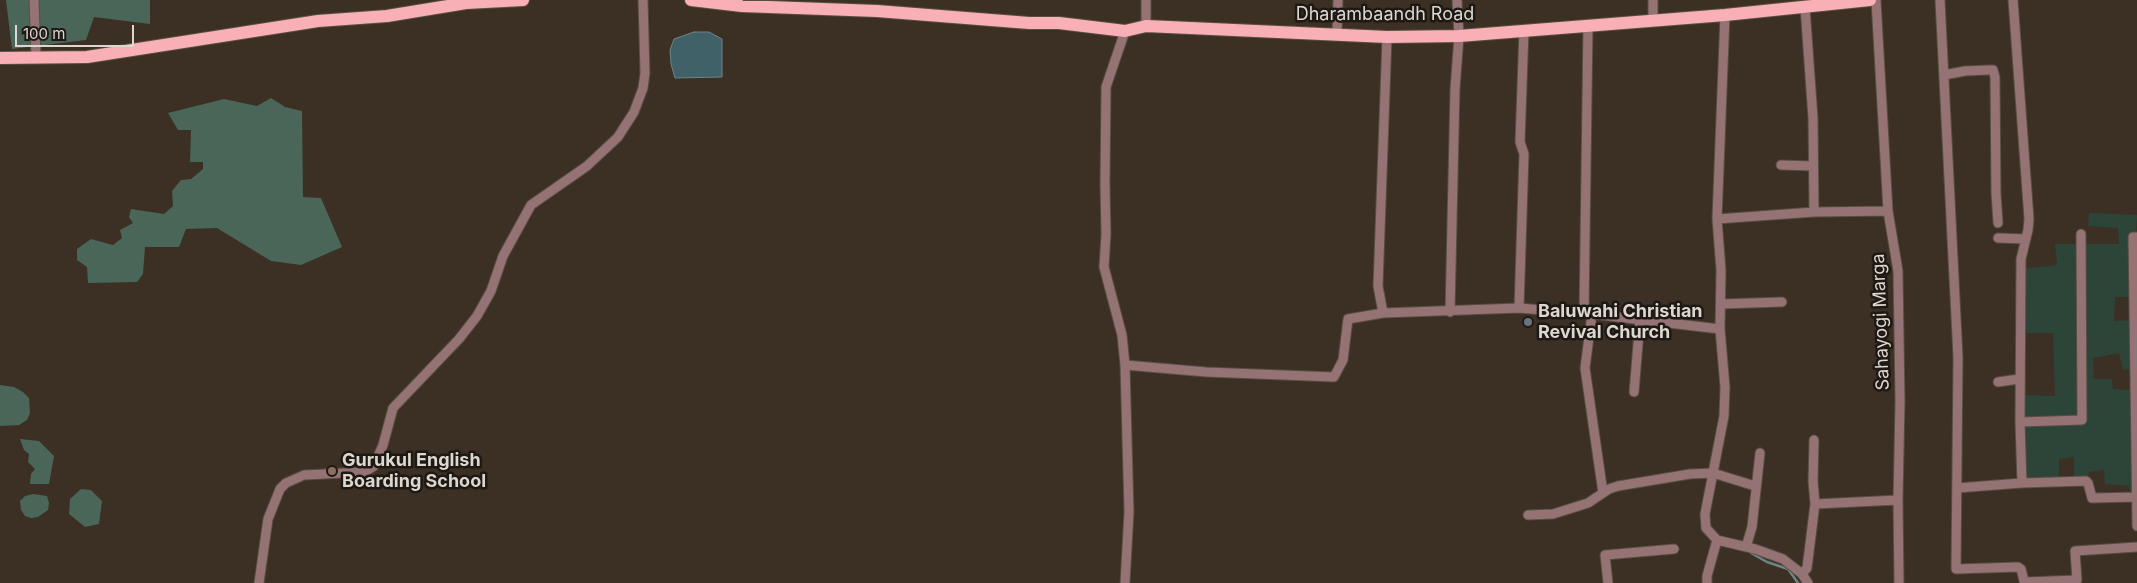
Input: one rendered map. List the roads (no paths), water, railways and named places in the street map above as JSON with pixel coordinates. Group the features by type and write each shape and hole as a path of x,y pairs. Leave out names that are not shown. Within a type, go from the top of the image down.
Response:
{"main road":[{"path":"0,58 87,56 318,21 387,16 466,3 524,0"},
{"name":"Dharambaandh Road","path":"692,0 1059,23 1125,32 1146,26 1387,37 1459,36 1725,15 1870,0"}],"street":[{"path":"34,0 36,58"},
{"path":"259,583 268,519 280,489 286,482 304,475 365,472 374,466 383,445 393,408 459,339 477,316 491,291 503,256 531,205 587,166 618,138 634,112 643,88 645,73 643,0"},
{"path":"1146,0 1146,26"},
{"path":"1337,34 1338,0"},
{"path":"1450,312 1455,89 1459,36 1457,0"},
{"path":"1653,0 1653,21"},
{"name":"Sahayogi Marga","path":"1876,0 1888,212 1898,271 1900,411 1899,583"},
{"path":"1940,0 1958,357 1956,569 2018,567 2021,569 2026,582 2077,580 2075,551 2137,547"},
{"path":"2013,0 2029,219 2021,259 2019,379 2022,483"},
{"path":"1805,6 1813,118 1814,212"},
{"path":"1725,15 1717,219 1721,304 1720,330 1725,387 1724,416 1705,514 1706,528 1717,540 1783,559 1802,574 1808,583"},
{"path":"1588,26 1588,314 1585,368 1603,493"},
{"path":"1519,308 1524,154 1520,142 1524,30"},
{"path":"1125,32 1106,87 1106,234 1104,267 1122,335 1125,365 1129,512 1125,583"},
{"path":"1383,313 1378,286 1387,37"},
{"path":"1944,75 1965,71 1992,70 1995,77 1998,223"},
{"path":"1781,165 1813,166"},
{"path":"1717,219 1814,212 1888,212"},
{"path":"2020,422 2082,420 2081,234"},
{"path":"2137,237 2133,237 2137,526"},
{"path":"1998,238 2026,238"},
{"path":"1721,304 1782,302"},
{"path":"1125,365 1206,372 1334,377 1343,360 1348,319 1383,313 1519,308 1588,314 1720,330"},
{"path":"1634,392 1640,320"},
{"path":"1998,382 2019,379"},
{"path":"1802,574 1807,568 1815,504 1813,481 1814,440"},
{"path":"1746,547 1752,527 1760,453"},
{"path":"1528,515 1553,514 1588,503 1618,486 1690,474 1713,473 1755,486"},
{"path":"1957,488 2022,483 2088,482 2092,498 2136,497"},
{"path":"1815,504 1898,500"},
{"path":"1707,583 1707,576 1717,540"},
{"path":"1608,583 1606,554 1674,549"}],"water":[{"path":"694,32 709,32 722,39 722,77 675,78 670,50 674,39"}],"waterway":[{"path":"1751,553 1767,562 1788,569 1798,583"}],"place":[{"name":"Baluwahi Christian Revival Church","path":"1528,322"},
{"name":"Gurukul English Boarding School","path":"332,471"}]}
